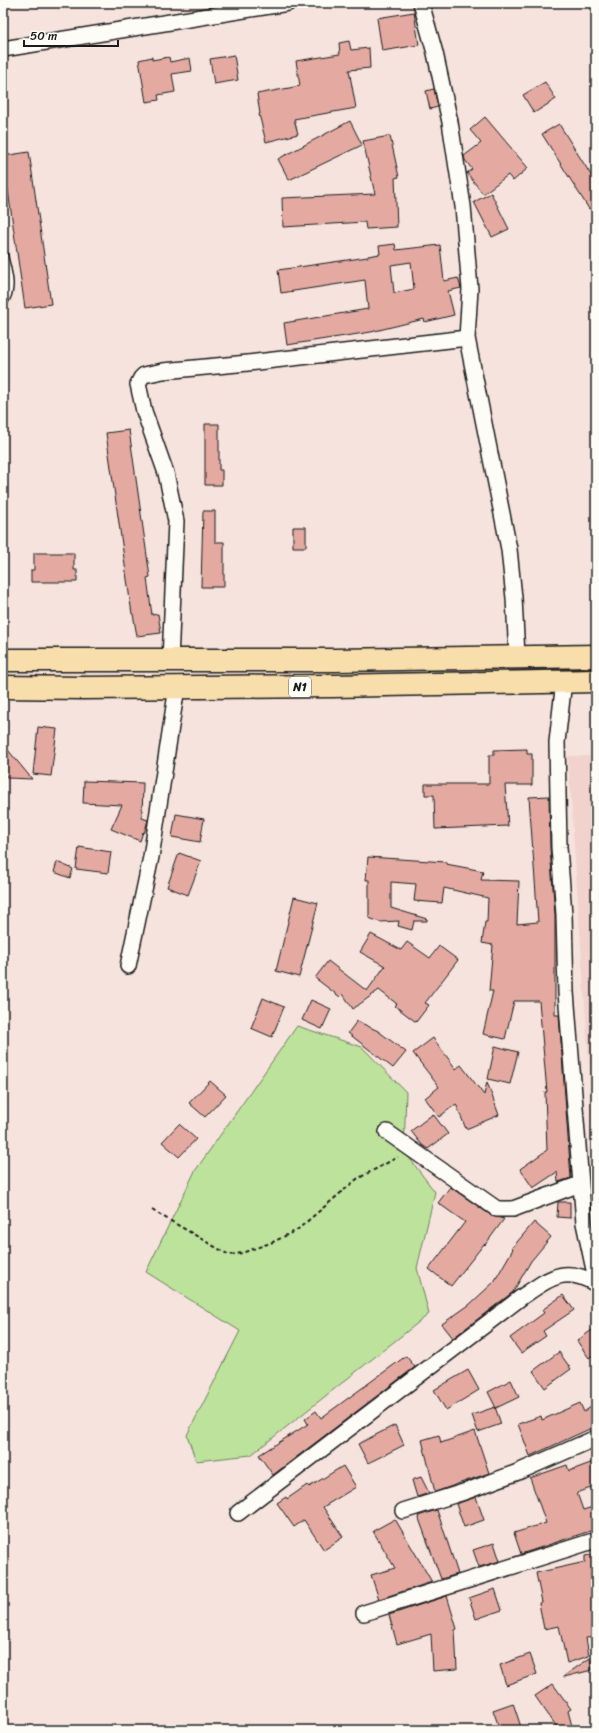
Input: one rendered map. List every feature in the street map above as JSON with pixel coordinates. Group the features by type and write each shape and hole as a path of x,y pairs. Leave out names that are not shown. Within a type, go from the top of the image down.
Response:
{"main road":[{"name":"N1","path":"3,660 170,661 596,656"},
{"name":"N1","path":"3,687 333,686 596,681"}],"street":[{"path":"3,49 288,3"},
{"path":"421,3 435,53 450,122 463,206 470,289 467,338 509,549 518,657"},
{"path":"170,661 176,521 166,473 144,411 138,384 141,378 144,375 163,371 248,363 467,338"},
{"path":"564,681 557,742 559,847 569,1041 586,1191 585,1230 596,1279"},
{"path":"128,966 151,857 177,687"},
{"path":"387,1132 497,1209 513,1209 586,1191"},
{"path":"238,1513 540,1284 554,1277 565,1274 585,1277 596,1284"},
{"path":"404,1511 518,1472 596,1438"},
{"path":"364,1613 596,1540"}],"lane":[{"path":"3,252 10,285 9,294 3,303"}],"path":[{"path":"152,1210 229,1255 242,1253 273,1242 297,1230 357,1179 403,1154 414,1150"}],"shaded area":[{"path":"568,756 596,756 596,1166"}],"green space":[{"path":"297,1026 362,1047 406,1092 404,1151 435,1192 417,1268 429,1314 251,1455 196,1461 187,1435 240,1331 146,1272 195,1171"}],"building":[{"path":"414,12 419,45 382,51 377,18"},
{"path":"349,41 351,50 369,48 370,68 349,70 356,108 294,119 298,134 266,142 259,114 257,94 300,86 296,61 340,54 339,43"},
{"path":"234,55 238,80 214,84 210,59"},
{"path":"152,57 152,60 169,57 170,62 190,58 192,71 172,74 175,92 158,95 159,100 146,102 139,60"},
{"path":"545,82 556,99 534,113 523,95"},
{"path":"434,89 438,107 430,109 426,91"},
{"path":"485,117 528,168 513,181 508,175 483,194 467,173 472,169 465,160 464,156 481,143 470,130"},
{"path":"350,121 362,145 289,180 278,159"},
{"path":"559,124 596,183 596,204 589,209 542,134"},
{"path":"390,136 399,177 395,178 397,227 366,229 365,222 283,227 282,198 375,194 363,141"},
{"path":"29,152 51,304 25,308 3,156"},
{"path":"491,193 509,229 492,237 474,202"},
{"path":"395,244 396,250 440,245 444,281 458,278 461,288 448,291 454,315 425,322 424,319 371,332 287,345 284,323 368,309 365,280 281,293 278,270 368,257 380,254 379,246","holes":["411,262 414,289 394,293 391,265"]},
{"path":"205,424 219,424 219,470 222,470 222,485 205,485"},
{"path":"129,430 150,577 147,578 152,615 158,614 161,633 137,636 132,614 106,433"},
{"path":"203,511 215,511 215,542 224,542 224,587 201,587"},
{"path":"293,527 306,527 306,547 293,547"},
{"path":"34,553 74,553 74,570 77,570 77,582 31,582 31,570 34,570"},
{"path":"38,727 57,729 51,776 33,774"},
{"path":"3,744 32,779 8,778 3,772"},
{"path":"527,749 527,754 532,754 532,785 505,785 508,826 435,829 434,795 425,795 425,784 489,784 489,755 494,755 494,750"},
{"path":"84,781 143,783 142,818 148,820 140,841 111,829 122,805 83,803"},
{"path":"549,796 550,848 555,915 555,1015 559,1015 571,1178 558,1182 557,1172 533,1188 520,1169 547,1150 545,1092 547,1092 539,1001 514,1001 505,1039 483,1034 493,991 489,991 493,945 482,943 485,922 487,922 488,898 444,888 442,903 414,901 416,884 391,882 391,908 427,919 427,921 414,921 412,930 398,926 399,921 380,922 369,918 369,880 366,880 368,857 446,862 446,864 483,871 481,880 519,881 517,924 538,922 529,797"},
{"path":"176,814 204,819 200,842 172,837"},
{"path":"79,847 111,852 108,873 76,869"},
{"path":"179,853 201,861 188,895 167,887"},
{"path":"57,862 73,869 70,878 54,872"},
{"path":"294,897 318,903 299,977 276,971"},
{"path":"371,934 401,950 407,942 430,958 439,946 458,960 425,1003 429,1005 416,1022 395,1006 397,1004 379,990 353,1009 343,994 340,997 315,978 328,961 367,991 385,966 360,952"},
{"path":"263,998 284,1007 272,1037 251,1028"},
{"path":"311,1000 331,1009 322,1029 302,1020"},
{"path":"357,1021 378,1031 406,1052 393,1068 348,1033"},
{"path":"433,1038 456,1069 461,1065 484,1095 487,1082 499,1115 466,1129 456,1104 439,1117 425,1098 439,1087 413,1053"},
{"path":"495,1046 518,1052 510,1084 488,1079"},
{"path":"210,1081 226,1095 205,1117 189,1103"},
{"path":"433,1114 448,1134 428,1149 422,1145 411,1131"},
{"path":"179,1124 196,1139 179,1157 162,1142"},
{"path":"450,1187 492,1216 504,1219 485,1245 484,1244 451,1286 429,1269 465,1222 438,1203"},
{"path":"558,1202 570,1202 570,1218 557,1217"},
{"path":"534,1222 551,1237 531,1261 513,1292 453,1338 442,1324 469,1305 494,1282 513,1249 512,1248"},
{"path":"563,1295 574,1310 543,1331 546,1336 521,1353 510,1338 544,1313 542,1310"},
{"path":"596,1327 596,1353 589,1358 577,1341"},
{"path":"559,1352 571,1369 545,1388 533,1371"},
{"path":"406,1356 415,1367 273,1475 259,1455 308,1424 305,1419 316,1411 321,1418"},
{"path":"468,1370 479,1390 446,1410 434,1390"},
{"path":"511,1380 519,1397 496,1408 488,1392"},
{"path":"580,1403 584,1412 596,1403 596,1426 530,1456 518,1424 541,1416 542,1420"},
{"path":"495,1407 501,1424 478,1432 472,1415"},
{"path":"395,1425 404,1445 368,1463 358,1444"},
{"path":"475,1431 489,1473 435,1492 422,1440 439,1435 441,1443"},
{"path":"596,1461 596,1486 577,1493 583,1510 596,1506 596,1529 521,1554 514,1533 546,1523 530,1478 567,1465 569,1471"},
{"path":"343,1466 356,1487 323,1507 343,1537 324,1550 304,1520 294,1527 277,1503 286,1497 287,1499 307,1485 309,1487"},
{"path":"421,1477 429,1493 417,1497 412,1480"},
{"path":"476,1497 484,1520 464,1527 456,1504"},
{"path":"437,1510 458,1574 441,1579 418,1516"},
{"path":"395,1519 432,1582 379,1599 371,1575 395,1568 373,1531"},
{"path":"494,1543 500,1561 479,1567 473,1550"},
{"path":"596,1554 596,1637 586,1638 589,1656 567,1663 559,1626 544,1629 539,1603 542,1602 536,1573 585,1562 585,1556"},
{"path":"495,1589 502,1610 476,1619 469,1598"},
{"path":"447,1596 457,1629 455,1630 457,1669 433,1671 431,1634 397,1644 389,1615"},
{"path":"530,1654 537,1674 506,1685 500,1665"},
{"path":"590,1658 592,1670 564,1677 564,1676"},
{"path":"553,1684 571,1709 568,1711 573,1730 559,1730 535,1696"},
{"path":"513,1703 522,1730 500,1730 493,1710"}]}
